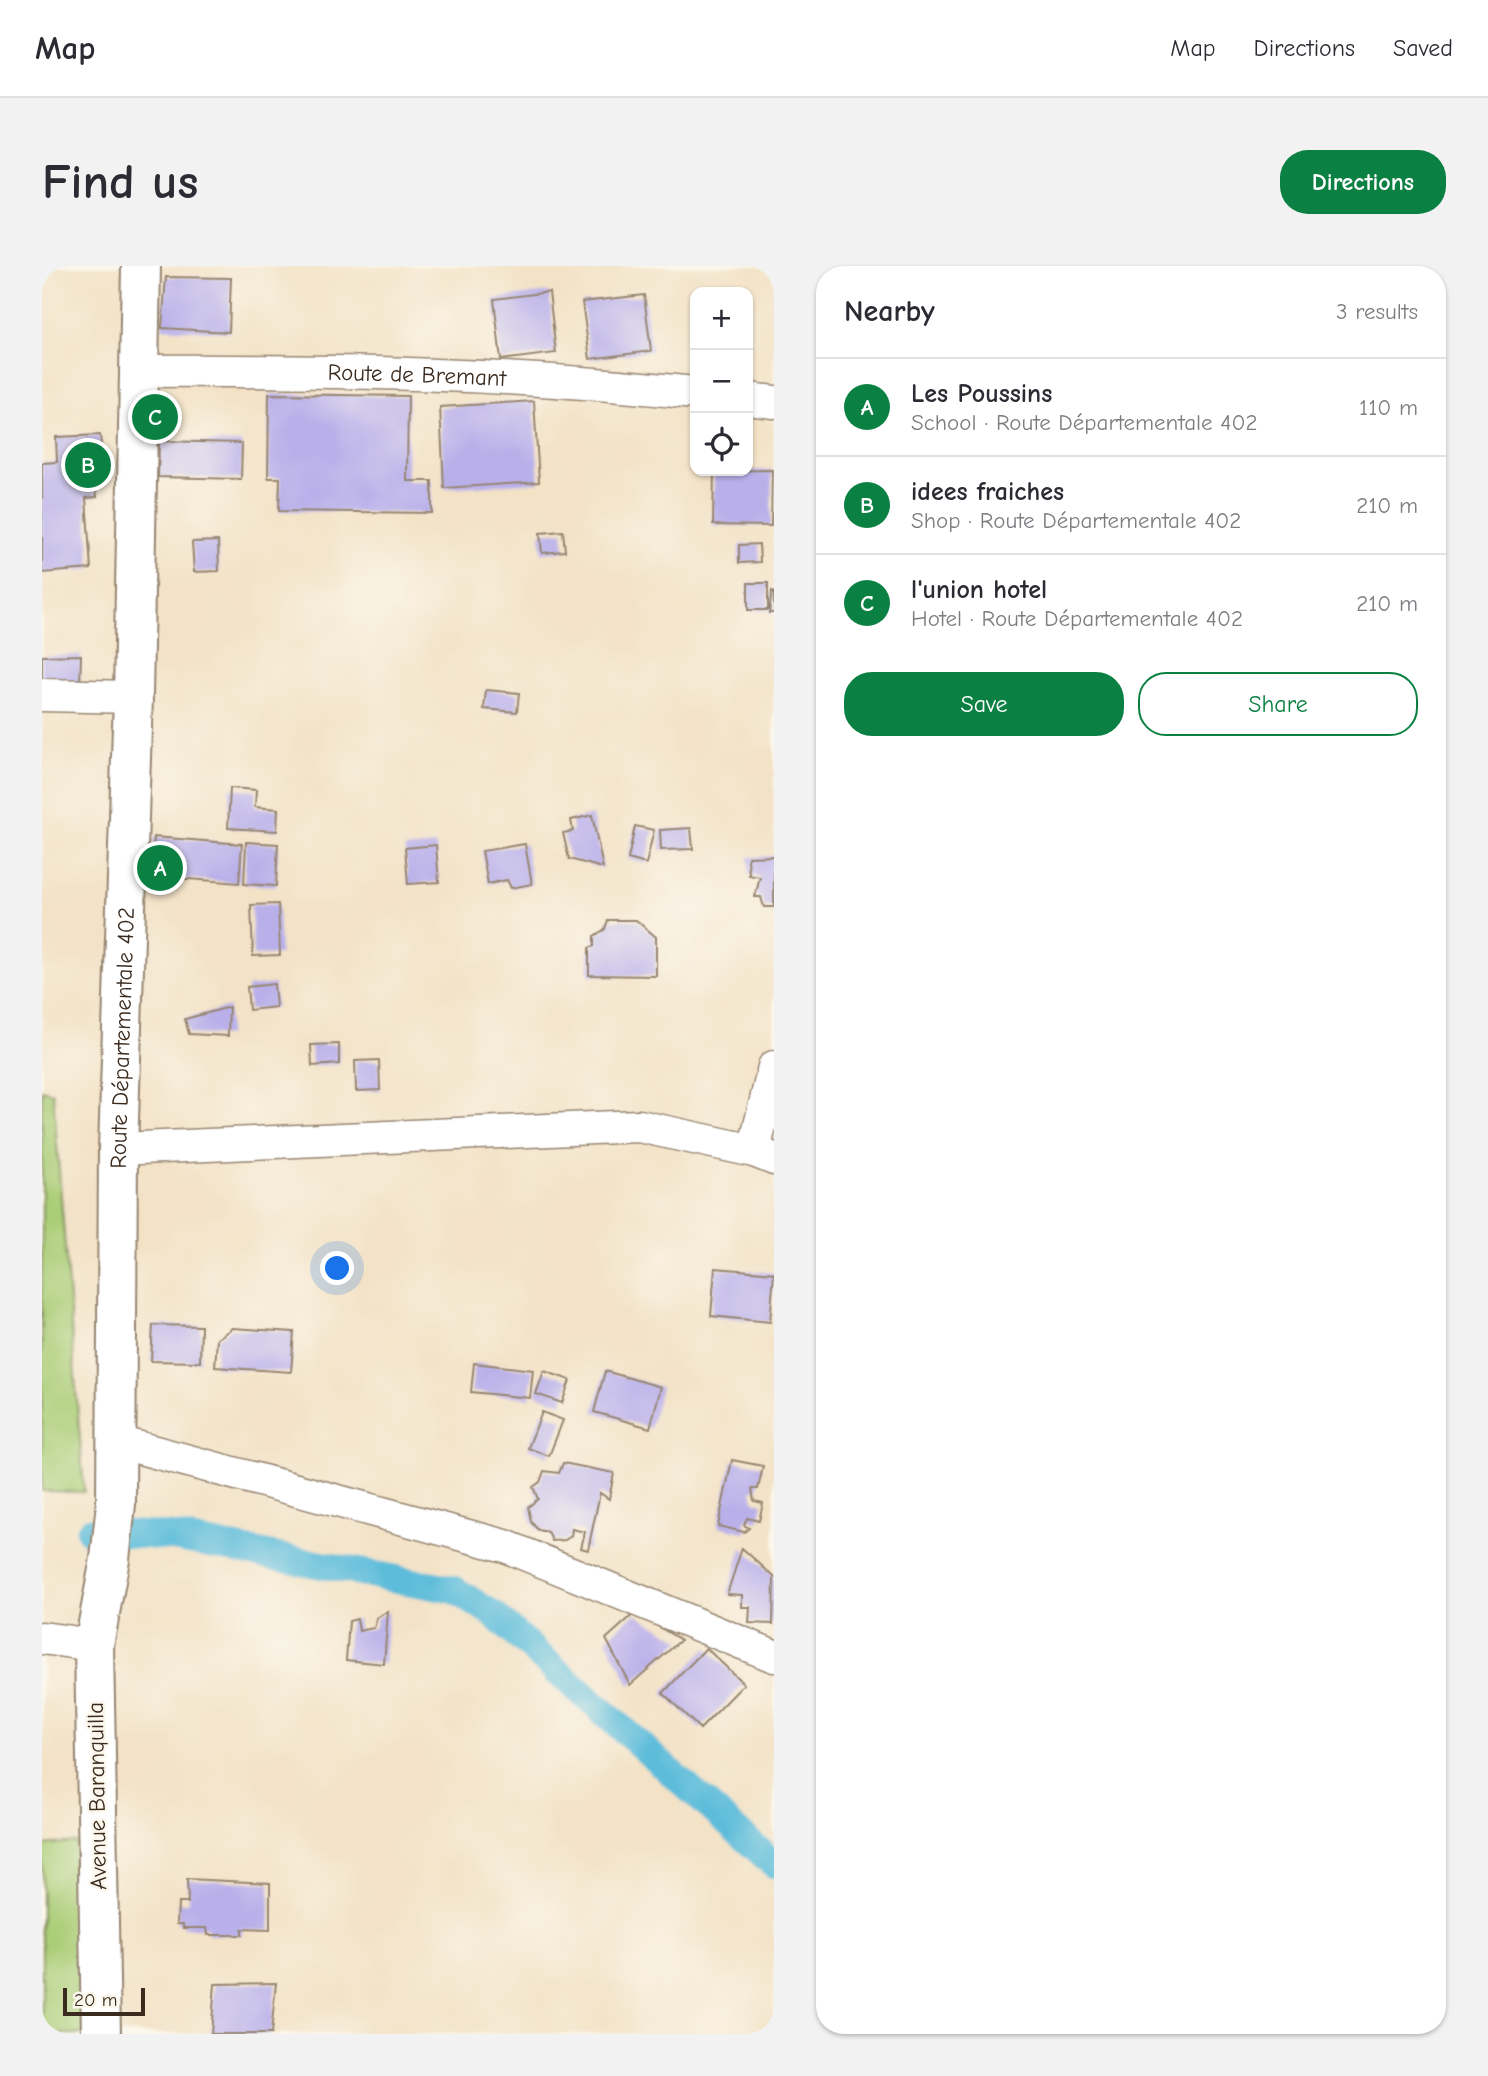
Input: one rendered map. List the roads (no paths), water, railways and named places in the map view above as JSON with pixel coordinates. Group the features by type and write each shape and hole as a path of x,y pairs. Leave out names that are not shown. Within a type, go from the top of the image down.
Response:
{"main road":[{"name":"Route Départementale 402","path":"110,1559 116,1504 114,1440 118,1149 133,697 141,266"},
{"name":"Avenue Baranquilla","path":"101,2034 94,1645 110,1559"}],"street":[{"name":"Route de Bremant","path":"137,371 352,370 592,382 690,392"},
{"path":"753,400 774,402"},
{"path":"42,695 133,697"},
{"path":"118,1149 639,1126 764,1155 774,1067"},
{"path":"114,1440 505,1546 774,1656"},
{"path":"42,1638 94,1645"}],"waterway":[{"path":"90,1531 173,1537 455,1590 495,1616 774,1864"}],"place":[{"name":"l'union hotel","path":"155,417"},
{"name":"idees fraiches","path":"88,465"},
{"name":"Les Poussins","path":"160,868"}]}
